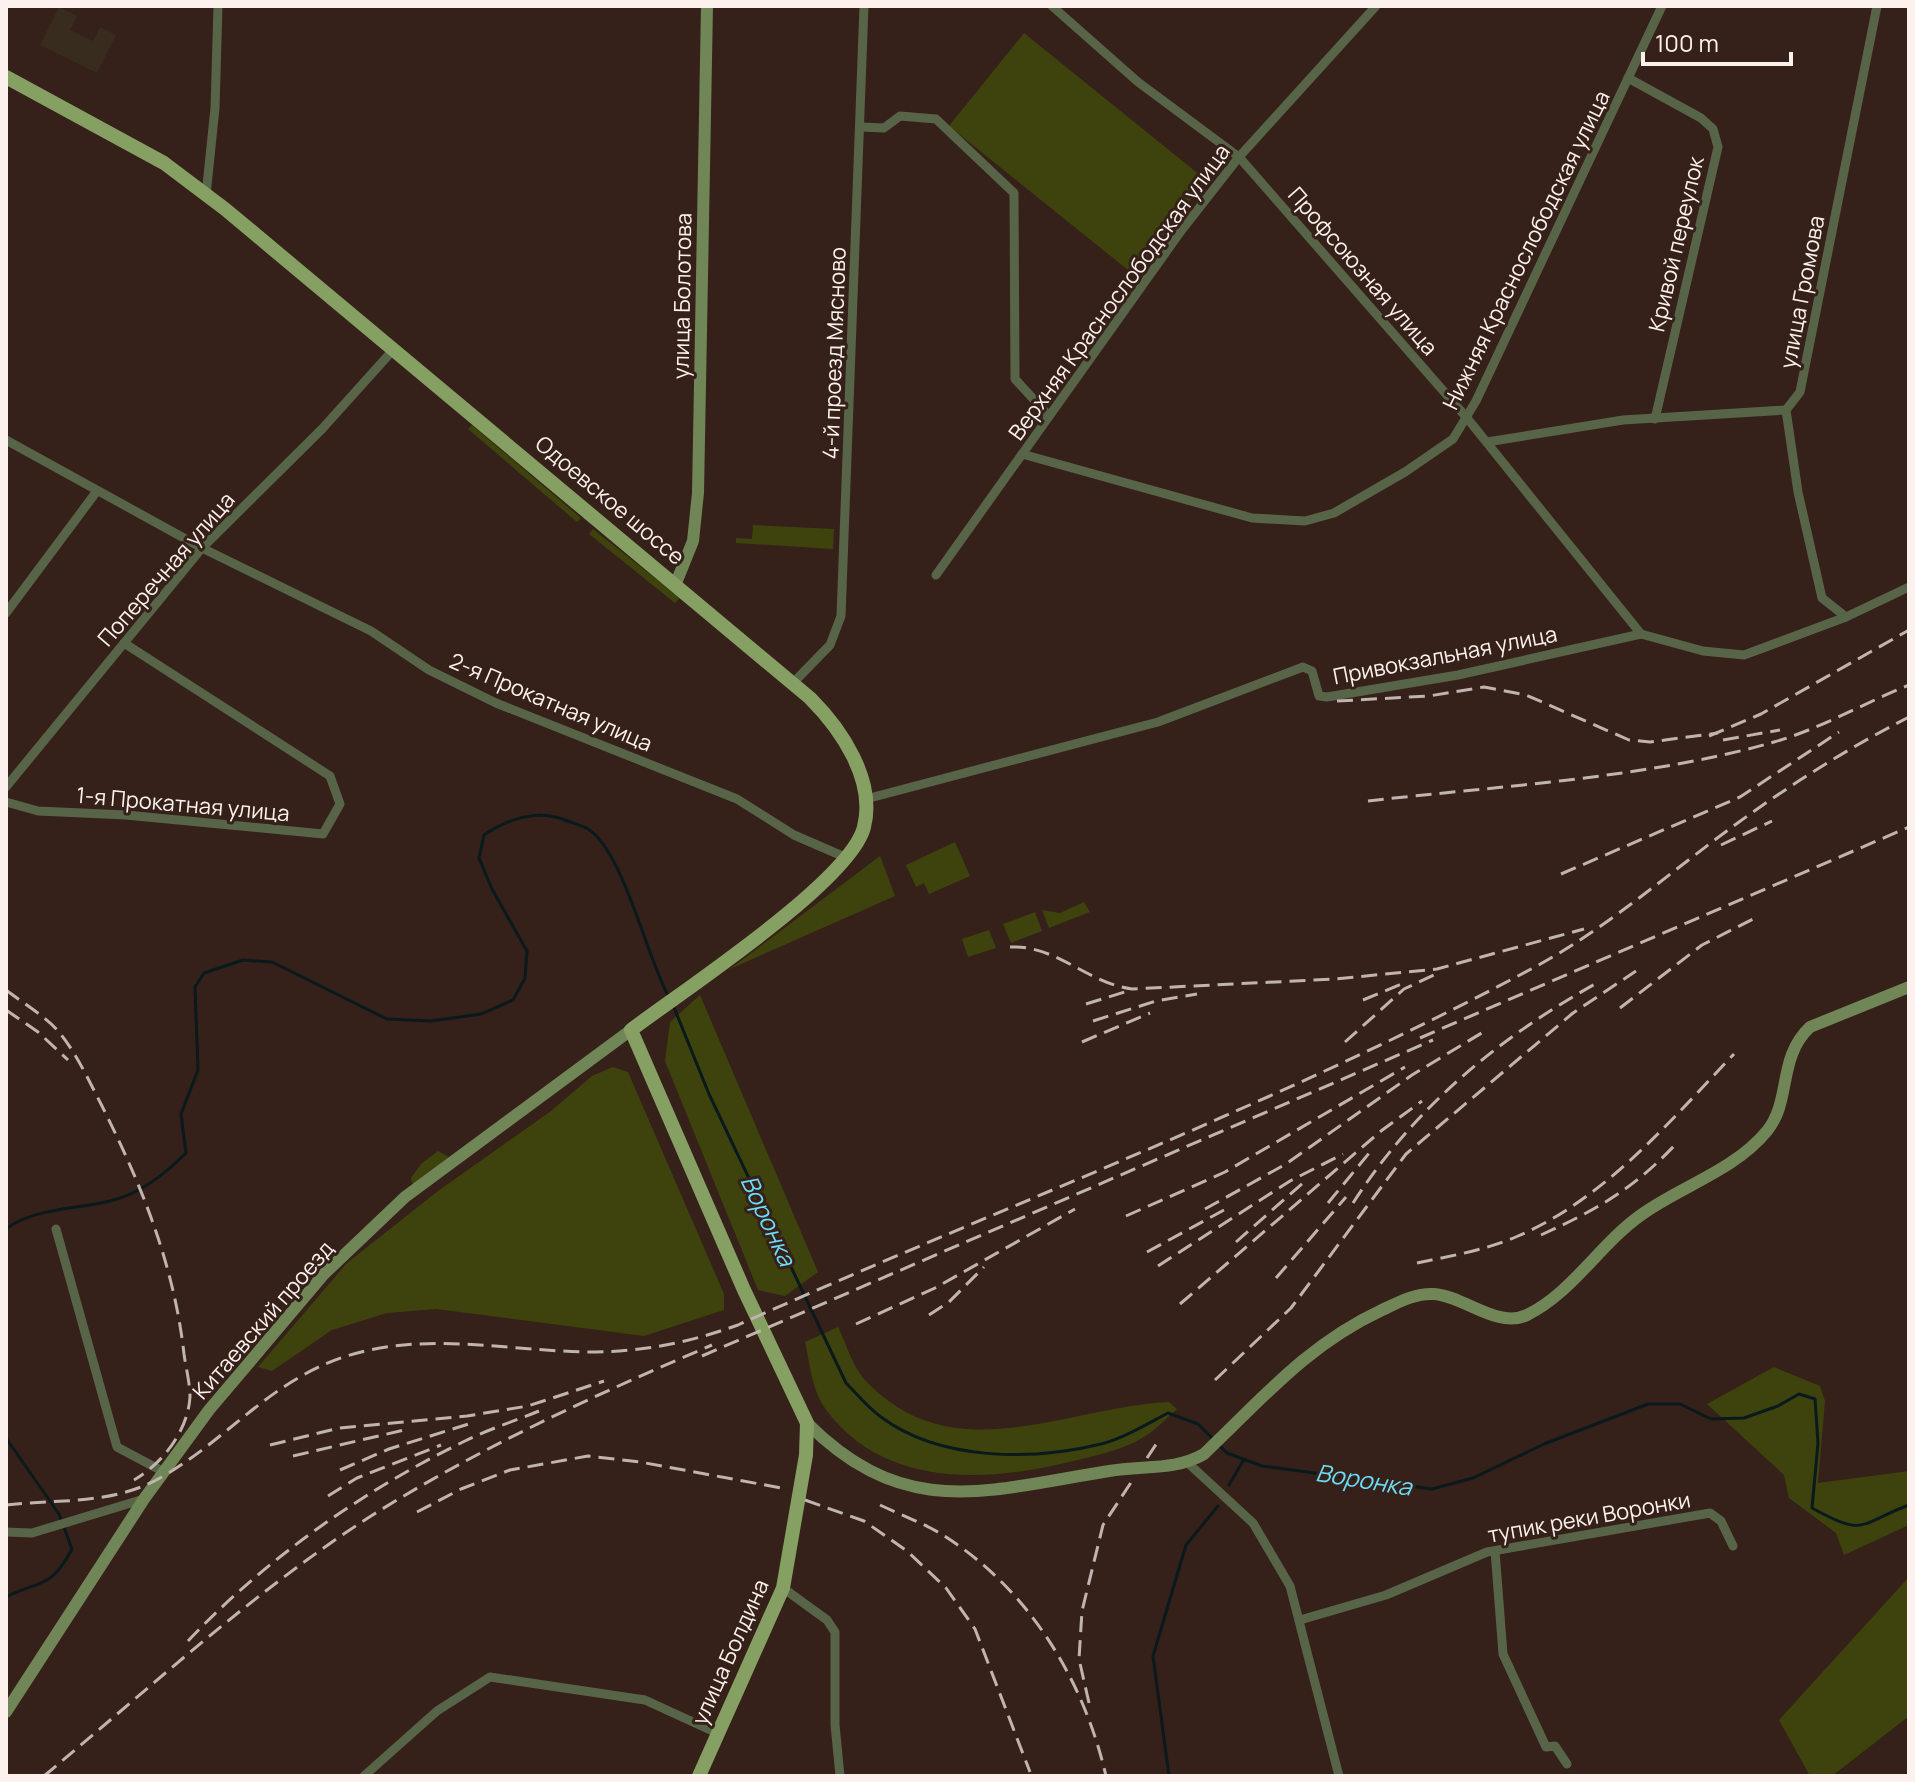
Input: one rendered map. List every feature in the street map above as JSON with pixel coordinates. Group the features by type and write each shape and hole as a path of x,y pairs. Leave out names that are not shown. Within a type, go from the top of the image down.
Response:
{"main road":[{"name":"Одоевское шоссе","path":"6,77 114,133 164,163 206,195 676,583 793,683 826,714 837,730 860,773 866,799 865,826 847,858 762,932 631,1030"},
{"path":"631,1030 744,1290 807,1423"},
{"name":"улица Болдина","path":"699,1776 783,1588 806,1455 807,1423"}],"street":[{"path":"206,195 213,146 218,6"},
{"name":"улица Болотова","path":"676,583 693,541 698,493 707,6"},
{"name":"4-й проезд Мясново","path":"793,683 830,645 841,616 864,6"},
{"name":"Профсоюзная улица","path":"1052,6 1138,82 1239,157 1467,418 1641,634"},
{"name":"Верхняя Краснослободская улица","path":"936,575 1181,231 1239,157 1376,6"},
{"name":"Нижняя Краснослободская улица","path":"1022,454 1252,518 1305,521 1334,513 1405,472 1453,439 1467,418 1662,6"},
{"name":"улица Громова","path":"1786,410 1800,392 1877,6"},
{"name":"Кривой переулок","path":"1628,78 1701,118 1713,129 1718,147 1655,419"},
{"path":"861,127 884,128 900,116 936,119 1014,193 1015,379 1049,416"},
{"name":"Поперечная улица","path":"6,787 202,548 322,429 394,349"},
{"path":"1487,442 1655,419 1786,410 1798,492 1822,598 1846,617"},
{"name":"2-я Прокатная улица","path":"6,440 202,548 371,631 429,670 496,703 737,799 794,835 847,858"},
{"path":"6,613 97,491"},
{"name":"Привокзальная улица","path":"866,799 1158,722 1303,667 1312,671 1319,696 1327,697 1458,675 1641,634 1703,651 1744,655 1846,617 1909,587"},
{"name":"1-я Прокатная улица","path":"6,802 38,811 126,815 323,834 340,804 330,776 124,643"},
{"path":"807,1423 871,1472 917,1488 972,1493 1008,1490 1123,1468 1188,1463 1204,1454 1266,1391 1313,1351 1357,1322 1415,1296 1435,1294 1512,1318 1541,1307 1639,1216 1729,1164 1766,1132 1780,1099 1789,1056 1797,1039 1810,1027 1909,987"},
{"name":"Китаевский проезд","path":"6,1712 144,1499 209,1410 324,1274 405,1197 631,1030"},
{"path":"56,1229 117,1447 164,1472"},
{"path":"1188,1463 1263,1537 1290,1586 1339,1776"},
{"path":"6,1532 32,1533 144,1499"},
{"name":"тупик реки Воронки","path":"1300,1620 1386,1595 1495,1551 1710,1513 1721,1521 1733,1546"},
{"path":"1495,1551 1503,1654 1546,1747 1555,1746 1567,1764"},
{"path":"783,1588 827,1620 835,1632 835,1725 840,1776"},
{"path":"364,1776 437,1711 490,1677 645,1700 719,1734"}],"shaded area":[{"path":"59,7 77,16 70,30 93,41 100,27 116,35 97,73 40,45"}],"green space":[{"path":"1024,33 1206,180 1133,274 949,126"},
{"path":"472,425 581,518 577,522 468,429"},
{"path":"753,525 834,529 833,549 736,543 736,538 752,539"},
{"path":"593,529 680,598 675,603 589,534"},
{"path":"955,842 970,876 929,894 924,883 916,887 906,865"},
{"path":"880,856 895,896 730,969"},
{"path":"1084,902 1090,912 1049,928 1042,910 1060,913"},
{"path":"1035,912 1042,931 1011,943 1003,924"},
{"path":"989,930 996,948 968,957 962,939"},
{"path":"700,995 818,1272 785,1296 758,1290 665,1061 670,1022"},
{"path":"613,1067 628,1072 724,1294 724,1310 644,1336 436,1309 387,1313 332,1330 272,1371 258,1367 347,1263 438,1191 551,1111 592,1076"},
{"path":"438,1151 449,1157 416,1185 412,1183 411,1178 421,1164"},
{"path":"838,1327 866,1381 900,1409 935,1424 973,1429 1011,1428 1130,1406 1169,1402 1177,1409 1150,1433 1131,1444 1037,1469 971,1475 939,1473 907,1466 878,1454 851,1436 822,1404 812,1378 805,1342"},
{"path":"1774,1367 1820,1386 1825,1401 1818,1483 1909,1471 1909,1525 1844,1555 1836,1533 1789,1498 1784,1475 1707,1404"},
{"path":"1909,1577 1909,1716 1832,1776 1810,1776 1779,1720"}],"waterway":[{"name":"Воронка","path":"6,1229 31,1216 129,1195 156,1179 186,1153 181,1114 198,1070 195,987 204,973 243,960 272,962 387,1019 431,1021 481,1014 513,1000 525,978 527,951 492,889 479,858 484,835 513,820 544,815 554,817 588,829 601,841 623,881 668,995"},
{"name":"Воронка","path":"673,1005 709,1094 846,1383 876,1413 931,1442 987,1453 1017,1455 1074,1450 1127,1434 1168,1413 1198,1424 1214,1440"},
{"name":"Воронка","path":"1219,1445 1227,1453 1262,1466 1432,1489 1473,1478 1544,1444 1648,1404 1680,1404 1711,1419 1744,1418 1778,1406 1799,1394 1815,1399 1818,1443 1812,1508 1843,1523 1862,1525 1909,1505"},
{"name":"Воронка","path":"6,1438 59,1514 72,1549 51,1577 6,1597"},
{"path":"1229,1485 1243,1461"},
{"path":"1169,1776 1153,1656 1186,1545 1218,1506"}],"railway":[{"path":"1709,736 1761,714 1909,630"},
{"path":"1368,801 1625,773 1726,754 1808,730 1909,685"},
{"path":"1337,701 1429,696 1484,687 1526,695 1629,740 1650,742 1718,733"},
{"path":"6,1505 104,1497 142,1487 186,1461 280,1389 333,1361 365,1351 421,1344 589,1352 628,1350 701,1337 738,1325 1239,1110 1436,1018 1533,968 1613,917 1780,793 1909,717"},
{"path":"1723,740 1780,730"},
{"path":"1561,874 1740,797 1839,732"},
{"path":"1721,845 1772,821"},
{"path":"1420,1038 1909,827"},
{"path":"1620,1008 1702,945 1753,919"},
{"path":"1010,947 1043,952 1101,980 1132,989 1335,979 1437,969 1584,929"},
{"path":"1215,1380 1291,1308 1406,1154 1573,1013 1636,971"},
{"path":"1345,1042 1404,989 1436,974"},
{"path":"1363,1000 1404,983"},
{"path":"1353,1203 1403,1136 1460,1078 1524,1028 1595,984"},
{"path":"6,990 53,1026 82,1068 143,1196 173,1289 189,1387 188,1410 172,1445 154,1465 134,1480"},
{"path":"1086,1004 1128,991"},
{"path":"1093,1021 1156,1001 1197,994"},
{"path":"6,1010 38,1032 68,1060"},
{"path":"1082,1042 1150,1013"},
{"path":"1205,1209 1286,1164 1412,1075 1485,1031"},
{"path":"702,1356 1433,1040"},
{"path":"1417,1263 1506,1241 1550,1220 1580,1201 1635,1156 1734,1054"},
{"path":"1126,1216 1225,1172 1405,1067"},
{"path":"1180,1304 1381,1131 1422,1101"},
{"path":"1541,1235 1612,1198 1674,1146"},
{"path":"1328,1203 1370,1152"},
{"path":"1158,1266 1290,1181 1343,1154"},
{"path":"1236,1242 1304,1182"},
{"path":"1276,1278 1346,1197"},
{"path":"856,1324 935,1288 1075,1209"},
{"path":"1147,1252 1224,1210"},
{"path":"929,1315 949,1302 984,1267"},
{"path":"44,1776 244,1608 371,1516 453,1468 538,1424 712,1345"},
{"path":"270,1445 339,1428 467,1416 528,1406 604,1381"},
{"path":"188,1641 250,1582 353,1504 427,1460 539,1411"},
{"path":"340,1470 389,1449 475,1422"},
{"path":"293,1456 404,1430"},
{"path":"1147,1458 1157,1443"},
{"path":"328,1496 357,1478 441,1445"},
{"path":"417,1512 461,1489 510,1470 588,1456 640,1462 787,1489"},
{"path":"1089,1703 1079,1659 1082,1611 1103,1525 1132,1481"},
{"path":"805,1500 864,1521 907,1551 946,1588 975,1629 1030,1772"},
{"path":"880,1505 946,1537 976,1559 1028,1611 1068,1673 1084,1706 1106,1776"}]}
